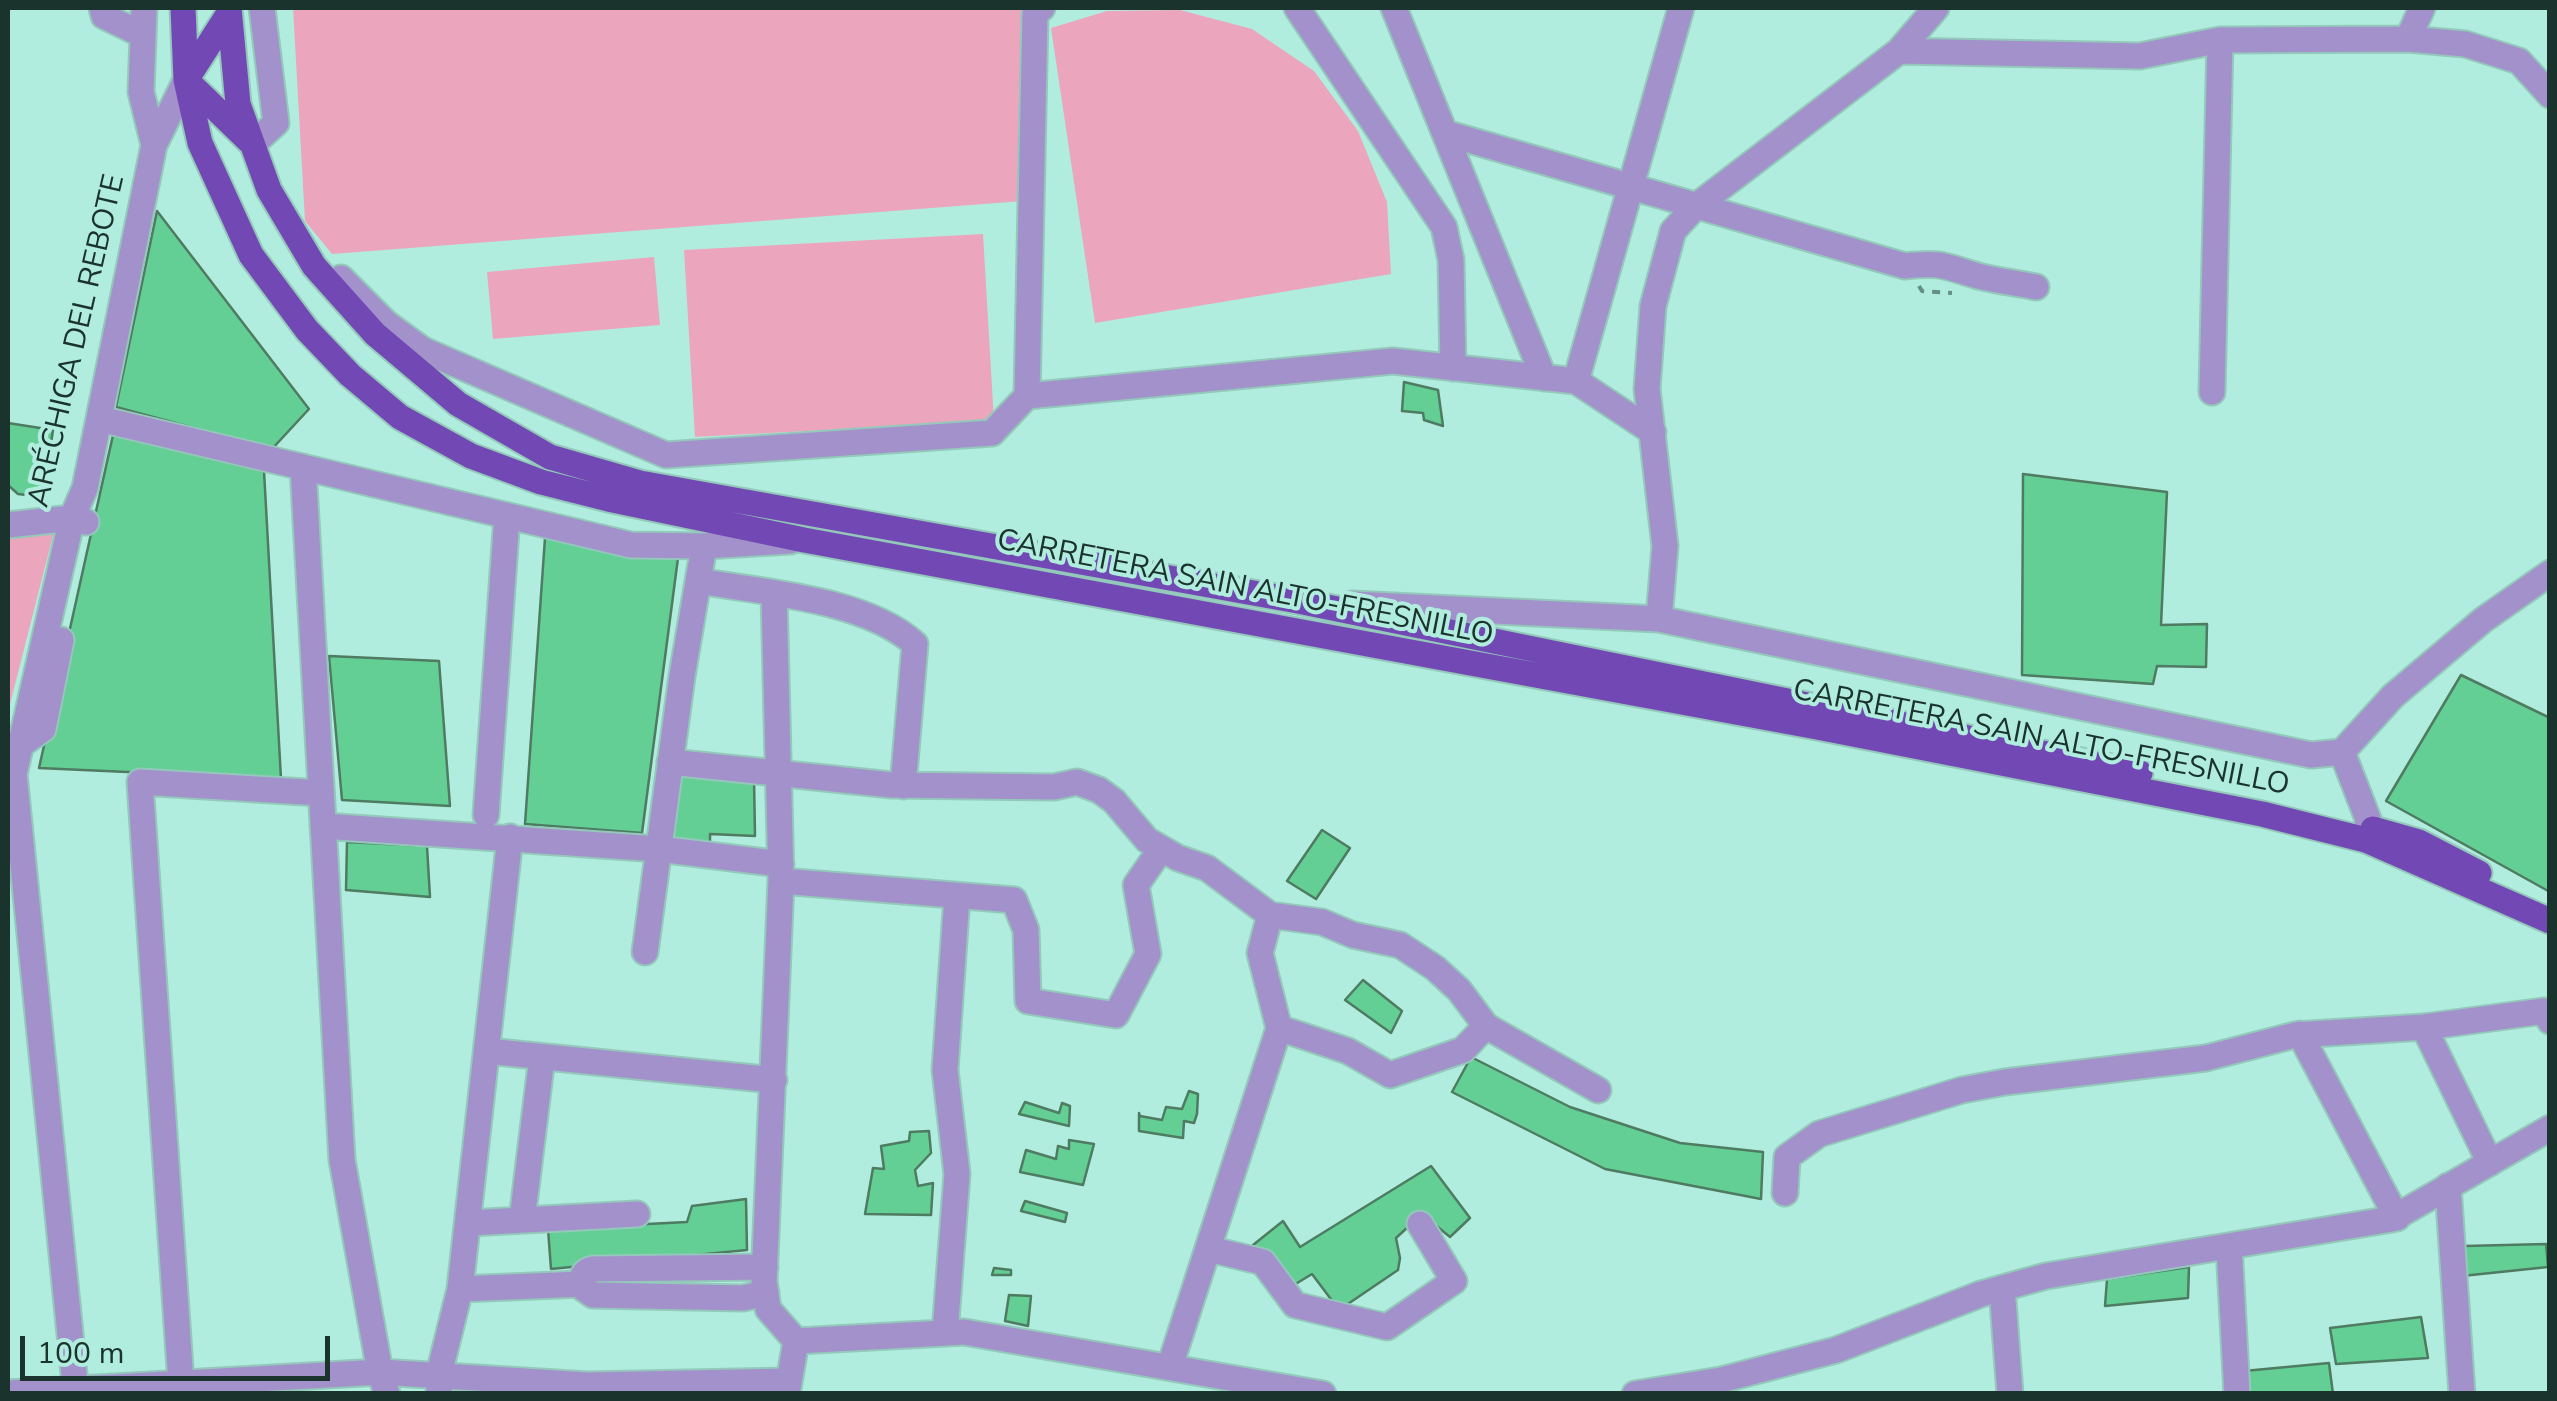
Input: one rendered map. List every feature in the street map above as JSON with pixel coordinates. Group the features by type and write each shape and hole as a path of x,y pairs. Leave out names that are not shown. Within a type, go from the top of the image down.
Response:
{"main road":[{"name":"CARRETERA SAIN ALTO-FRESNILLO","path":"183,8 186,80 200,143 251,255 307,330 350,375 400,417 471,456 541,482 804,540 2367,834 2550,922"},
{"path":"229,10 186,80 252,144"},
{"path":"229,10 238,104 268,190 314,266 374,334 458,404 550,457 640,483 1298,601 2288,803 2367,834 2418,842 2550,910"}],"street":[{"path":"102,8 104,16 143,35"},
{"path":"144,8 142,92 154,146"},
{"path":"252,144 276,124 262,8"},
{"path":"1027,396 1035,14 1042,8"},
{"path":"1297,8 1444,228 1451,260 1453,368"},
{"path":"1394,8 1544,378"},
{"path":"1576,381 1680,8"},
{"path":"1659,619 1664,546 1647,389 1653,306 1673,231 1695,207 1899,51 1936,8"},
{"path":"2408,39 2422,8"},
{"path":"1899,51 2140,56 2220,40 2408,39 2466,44 2518,62 2550,95"},
{"path":"2212,392 2220,40"},
{"name":"ARÉCHIGA DEL REBOTE","path":"14,774 19,746 42,729 85,488 154,146 186,80"},
{"path":"1445,133 1905,266 1936,263 2036,287"},
{"path":"314,266 332,268 362,301 423,350 666,455 992,433 1027,396 1393,362 1576,381 1653,432"},
{"path":"100,419 632,545 704,546 804,540 816,516"},
{"path":"303,467 342,1160 384,1383"},
{"path":"486,815 507,516"},
{"path":"8,525 79,520"},
{"path":"646,952 670,762 704,546"},
{"path":"1266,624 1298,601 1659,619 2310,755 2342,752 2393,696 2483,620 2550,573"},
{"path":"698,582 851,610 903,633 915,644 903,786"},
{"path":"774,594 781,872 765,1280 768,1309 796,1341"},
{"path":"8,722 76,1391"},
{"path":"2342,752 2366,810 2367,834"},
{"path":"670,762 903,786 1054,787 1077,782 1114,801 1147,840 1207,868 1270,914 1322,922 1353,935 1400,945 1435,968 1486,1026 1598,1090"},
{"path":"182,1383 140,782 322,794"},
{"path":"324,826 658,849 781,872 1014,900 1026,930 1028,1001 1116,1015 1148,954 1136,885 1161,849"},
{"path":"439,1384 460,1288 510,837"},
{"path":"945,1334 957,1174 944,1070 957,896"},
{"path":"1170,1366 1279,1028 1260,953 1270,914"},
{"path":"1785,1193 1786,1158 1818,1134 1962,1090 2206,1058 2300,1034 2424,1027 2544,1010 2550,1021"},
{"path":"1279,1028 1348,1051 1390,1075 1462,1050 1486,1026"},
{"path":"2424,1027 2490,1163"},
{"path":"2300,1034 2397,1218"},
{"path":"486,1051 774,1080"},
{"path":"522,1220 542,1057"},
{"path":"1635,1394 1722,1380 1836,1350 2002,1288 2046,1276 2397,1218 2550,1128"},
{"path":"2448,1186 2462,1394"},
{"path":"468,1223 638,1214"},
{"path":"1209,1249 1263,1262 1295,1305 1387,1326 1454,1281 1420,1224"},
{"path":"2230,1246 2237,1394"},
{"path":"460,1288 582,1284 586,1272 593,1269 765,1280"},
{"path":"2002,1288 2010,1394"},
{"path":"796,1341 964,1332 1170,1366 1267,1388 1322,1394"},
{"path":"8,1394 182,1383 788,1387 796,1341"}],"shaded area":[{"path":"293,8 1023,8 1023,201 332,254 305,221"},
{"path":"1180,10 1252,29 1314,71 1358,131 1387,202 1391,274 1095,323 1051,28 1107,11"},
{"path":"983,234 994,421 695,437 684,250"},
{"path":"654,257 660,325 493,339 487,272"},
{"path":"56,524 9,708 8,528"}],"building":[{"path":"157,211 309,409 272,449 116,407"},
{"path":"1404,382 1438,390 1443,426 1424,420 1423,413 1402,411"},
{"path":"8,423 53,430 43,497 18,494 8,485"},
{"path":"113,435 264,471 281,779 39,768"},
{"path":"2023,474 2167,492 2161,625 2207,624 2206,667 2157,666 2153,684 2022,675"},
{"path":"545,538 678,558 642,833 525,824"},
{"path":"329,656 439,661 450,806 342,800"},
{"path":"2461,675 2550,718 2550,892 2386,801"},
{"path":"673,776 754,778 755,836 710,834 710,843 667,839"},
{"path":"1322,830 1350,848 1316,899 1287,881"},
{"path":"347,842 427,846 430,897 346,890"},
{"path":"1363,980 1402,1011 1391,1033 1345,1000"},
{"path":"1471,1057 1570,1107 1680,1143 1763,1152 1761,1199 1605,1169 1452,1092"},
{"path":"1189,1091 1198,1094 1197,1114 1194,1123 1184,1121 1183,1138 1139,1131 1139,1113 1162,1120 1166,1107 1182,1109"},
{"path":"1025,1102 1059,1113 1062,1103 1070,1106 1069,1126 1019,1114"},
{"path":"929,1131 931,1153 915,1170 918,1186 933,1183 931,1215 865,1214 873,1168 884,1169 881,1146 909,1141 910,1132"},
{"path":"1069,1140 1094,1144 1083,1185 1020,1172 1026,1150 1056,1159 1058,1146 1069,1149"},
{"path":"1431,1166 1470,1218 1450,1237 1422,1214 1396,1238 1398,1270 1339,1310 1312,1274 1289,1288 1253,1245 1283,1221 1300,1247"},
{"path":"746,1199 747,1250 551,1269 548,1229 687,1222 692,1206"},
{"path":"1025,1201 1067,1213 1065,1222 1021,1211"},
{"path":"2546,1244 2548,1267 2462,1276 2465,1246"},
{"path":"2189,1267 2188,1298 2105,1306 2107,1279"},
{"path":"994,1268 1011,1270 1011,1275 992,1275"},
{"path":"1009,1295 1031,1296 1028,1326 1005,1321"},
{"path":"2421,1317 2428,1358 2336,1364 2330,1328"},
{"path":"2329,1363 2333,1394 2245,1394 2244,1371"}]}
